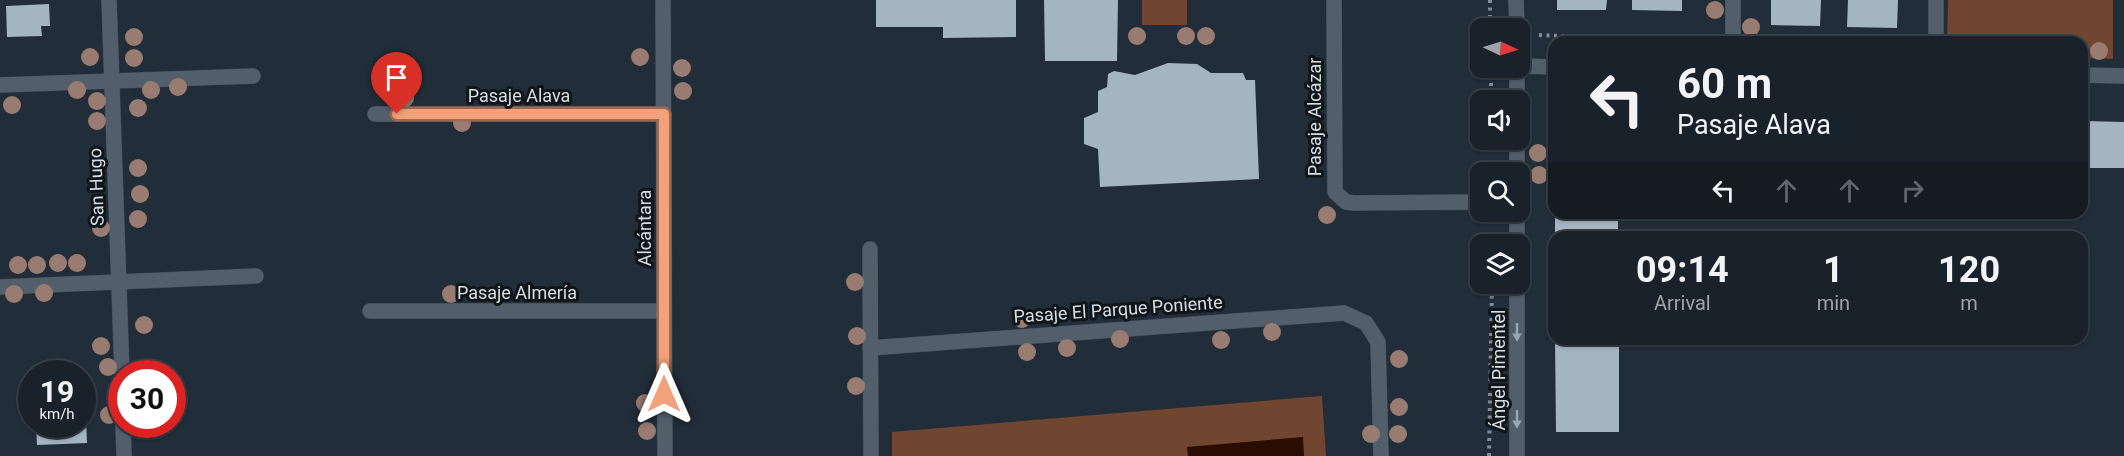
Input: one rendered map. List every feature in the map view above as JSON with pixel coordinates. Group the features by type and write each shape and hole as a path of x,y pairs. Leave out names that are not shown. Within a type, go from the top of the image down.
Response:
{"street":[{"name":"San Hugo","path":"109,0 121,360"},
{"name":"Alcántara","path":"663,0 665,456"},
{"name":"Pasaje Alcázar","path":"1334,0 1335,192 1346,202 1354,203 1470,202"},
{"path":"1516,0 1517,18"},
{"path":"1733,36 1734,0"},
{"path":"1936,0 1936,36"},
{"path":"1530,67 1548,67"},
{"path":"2088,75 2124,76"},
{"path":"0,86 253,76"},
{"name":"Pasaje Alava","path":"375,114 664,114"},
{"path":"870,249 871,456"},
{"path":"0,287 256,276"},
{"name":"Ángel Pimentel","path":"1517,294 1517,456"},
{"name":"Pasaje Almería","path":"370,311 664,312"},
{"name":"Pasaje El Parque Poniente","path":"870,348 1332,313 1356,316 1366,323 1378,342 1380,353 1381,456"},
{"path":"123,438 124,456"}],"path":[{"path":"1490,0 1490,18"},
{"path":"1539,35 1560,36"},
{"path":"1489,456 1492,294"}],"shaded area":[{"path":"1142,0 1187,0 1187,25 1142,25"},
{"path":"1948,0 2113,0 2113,59 2088,58 2088,36 1947,36"},
{"path":"1322,396 1326,456 892,456 892,432"},
{"path":"1303,437 1304,456 1188,456 1187,447"}],"building":[{"path":"876,0 1016,0 1016,37 943,38 943,27 876,27"},
{"path":"1044,0 1118,0 1117,61 1045,61"},
{"path":"1557,0 1607,0 1606,10 1557,10"},
{"path":"1632,0 1682,0 1682,11 1632,10"},
{"path":"1771,0 1821,0 1820,26 1771,25"},
{"path":"1848,0 1898,0 1897,28 1847,27"},
{"path":"49,4 50,26 41,26 42,36 7,37 6,6"},
{"path":"1168,63 1197,64 1211,73 1243,73 1246,80 1255,80 1259,179 1100,187 1098,149 1084,144 1084,118 1098,112 1098,91 1107,87 1108,74 1114,71 1135,75"},
{"path":"2088,121 2124,122 2124,168 2088,168"},
{"path":"1555,219 1618,219 1618,231 1555,231"},
{"path":"1555,345 1619,345 1619,432 1556,432"},
{"path":"37,438 87,438 87,443 37,445"}],"route":[{"path":"397,114 664,114 664,394"}]}
